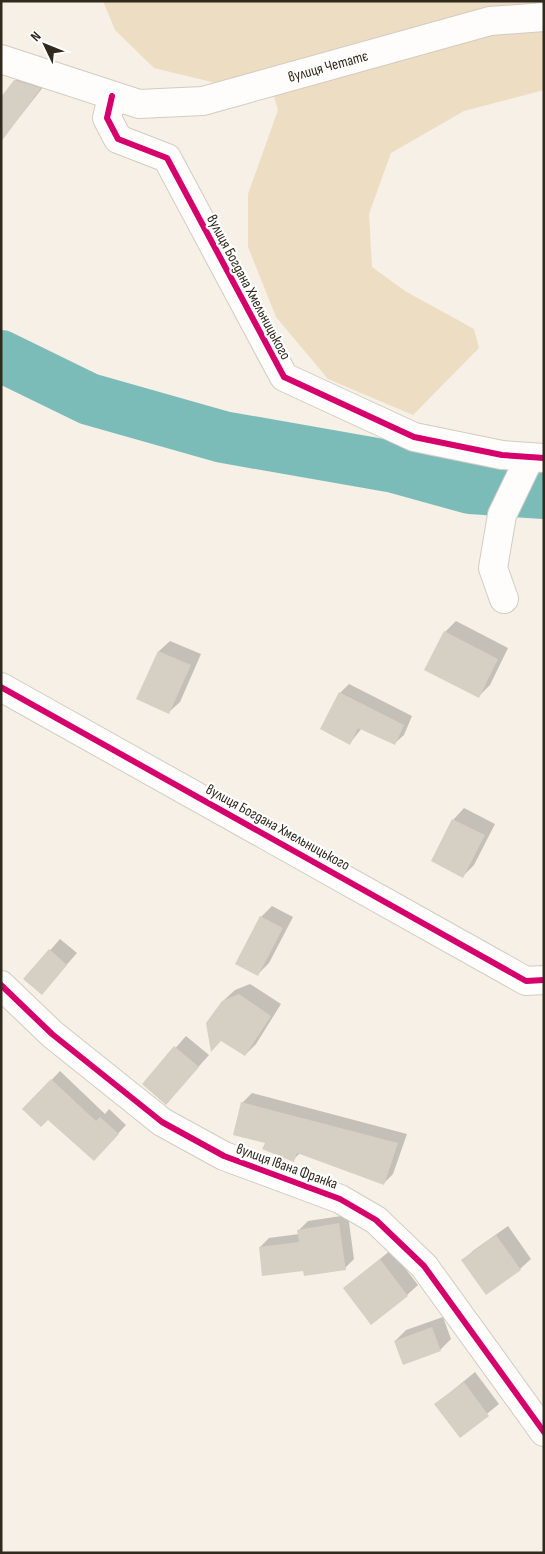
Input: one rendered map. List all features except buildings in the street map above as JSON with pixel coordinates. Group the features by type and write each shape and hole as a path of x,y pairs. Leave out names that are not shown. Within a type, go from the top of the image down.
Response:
{"street":[{"name":"вулиця Четатє","path":"1,59 139,104 203,101 490,21 544,17"},
{"name":"вулиця Богдана Хмельницького","path":"112,96 107,118 118,139 167,158 284,377 414,437 532,463"},
{"path":"504,599 493,568 502,515 532,463"},
{"name":"вулиця Богдана Хмельницького","path":"1,687 526,981 544,980"},
{"name":"вулиця Івана Франка","path":"1,985 52,1034 162,1122 224,1156 340,1198 376,1220 424,1266 544,1432"}],"shaded area":[{"path":"103,1 544,1 544,90 464,111 391,153 369,214 372,267 405,291 474,329 479,348 413,415 328,379 276,317 248,247 248,194 278,110 268,77 216,83 154,68 115,30"}],"waterway":[{"path":"1,356 89,399 223,437 394,467 470,488 544,493"}],"cycle path":[{"path":"112,96 107,118 118,139 167,158 284,377 414,437 502,455 544,458"},
{"path":"1,687 526,981 544,980"},
{"path":"1,985 52,1034 162,1122 224,1156 340,1199 376,1220 424,1266 544,1432"}]}
